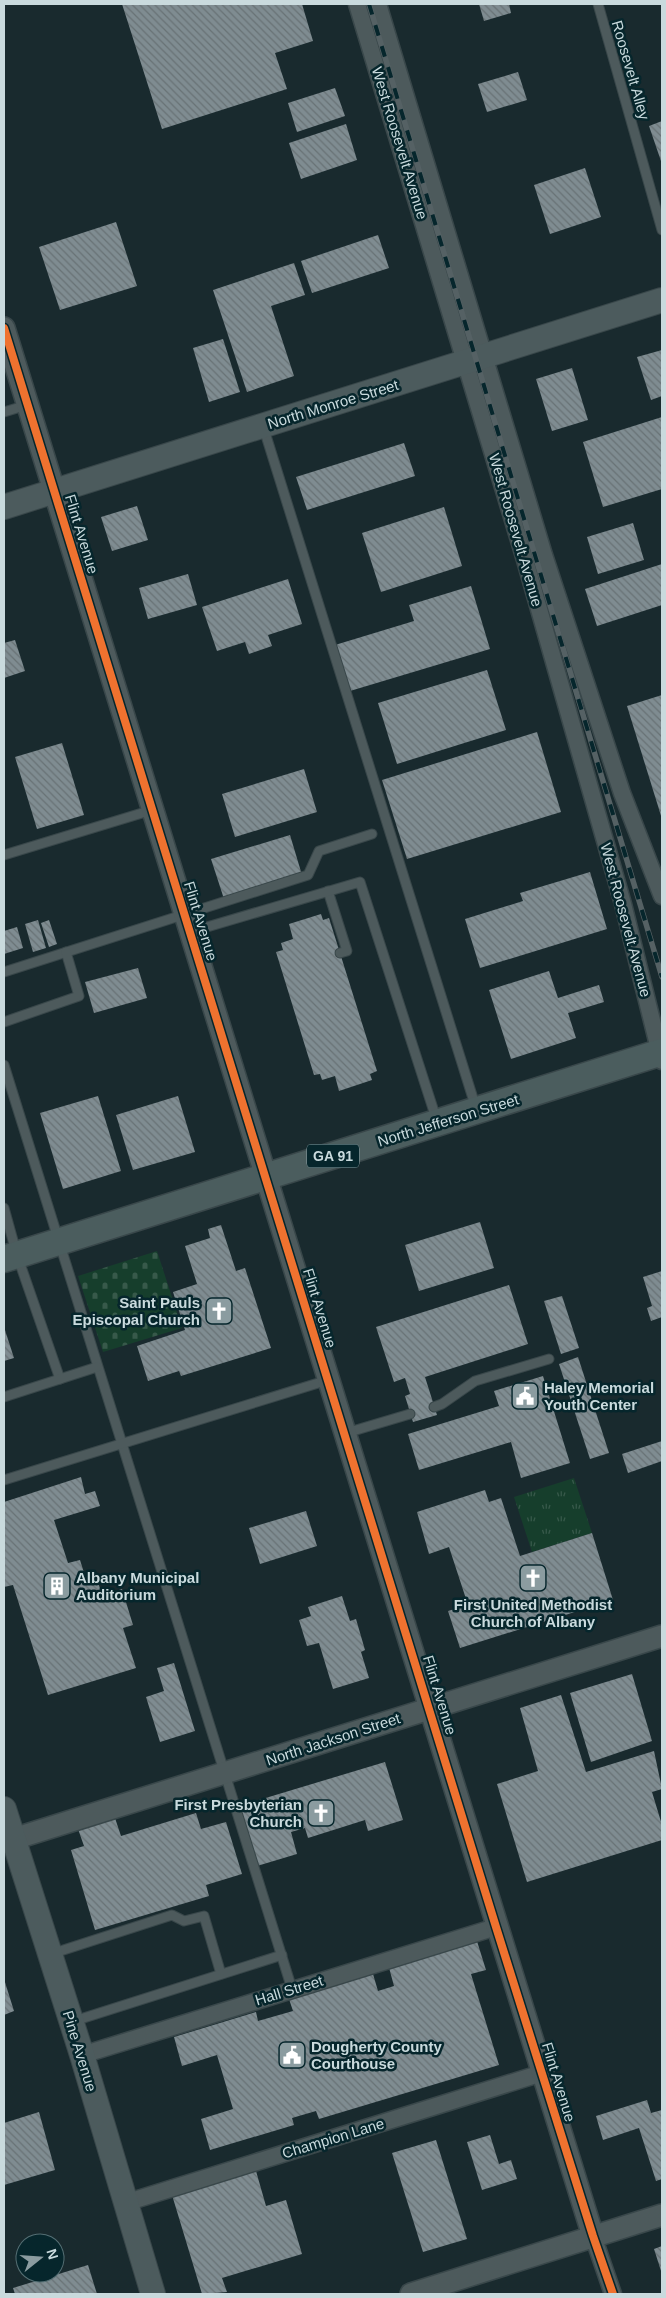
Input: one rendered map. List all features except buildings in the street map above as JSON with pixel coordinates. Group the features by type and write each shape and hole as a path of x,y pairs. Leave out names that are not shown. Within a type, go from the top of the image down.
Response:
{"main road":[{"name":"North Monroe Street","path":"4,508 662,300"},
{"name":"North Jefferson Street","path":"10,1257 661,1055"},
{"name":"Pine Avenue","path":"4,1809 8,1841 50,1955 82,2055 153,2294"}],"street":[{"name":"West Roosevelt Avenue","path":"358,4 475,359 544,555 622,793 662,896"},
{"name":"West Roosevelt Avenue","path":"378,4 475,359 525,560 620,895 661,1055"},
{"name":"Flint Avenue","path":"4,328 496,1926 613,2294"},
{"name":"North Jackson Street","path":"8,1841 662,1636"},
{"name":"Hall Street","path":"82,2055 496,1926"},
{"name":"Champion Lane","path":"125,2203 542,2073"},
{"path":"411,2294 662,2215"}],"lane":[{"name":"Roosevelt Alley","path":"598,4 662,230"},
{"path":"4,412 28,405"},
{"path":"263,426 477,1111"},
{"path":"4,855 152,810"},
{"path":"188,924 308,875 319,851 372,834"},
{"path":"4,972 66,952 360,882 438,1124"},
{"path":"328,891 347,950 340,953"},
{"path":"4,1022 79,996 66,952"},
{"path":"4,1065 292,1989"},
{"path":"4,1208 10,1257 60,1379"},
{"path":"434,1406 442,1404 475,1381 548,1359"},
{"path":"4,1397 97,1367"},
{"path":"4,1480 328,1380"},
{"path":"345,1434 410,1414"},
{"path":"50,1955 172,1915 184,1922 204,1916 221,1974"},
{"path":"71,2022 282,1955"}],"green space":[{"path":"157,1251 182,1328 103,1352 78,1276"},
{"path":"574,1478 592,1533 532,1552 514,1497"}],"railway":[{"path":"369,4 662,977"}],"cycle path":[{"path":"4,328 496,1927 613,2294"}],"place":[{"name":"Saint Pauls Episcopal Church","path":"219,1311"},
{"name":"Haley Memorial Youth Center","path":"525,1396"},
{"name":"First United Methodist Church of Albany","path":"533,1578"},
{"name":"Albany Municipal Auditorium","path":"57,1586"},
{"name":"First Presbyterian Church","path":"321,1813"},
{"name":"Dougherty County Courthouse","path":"292,2055"}]}
